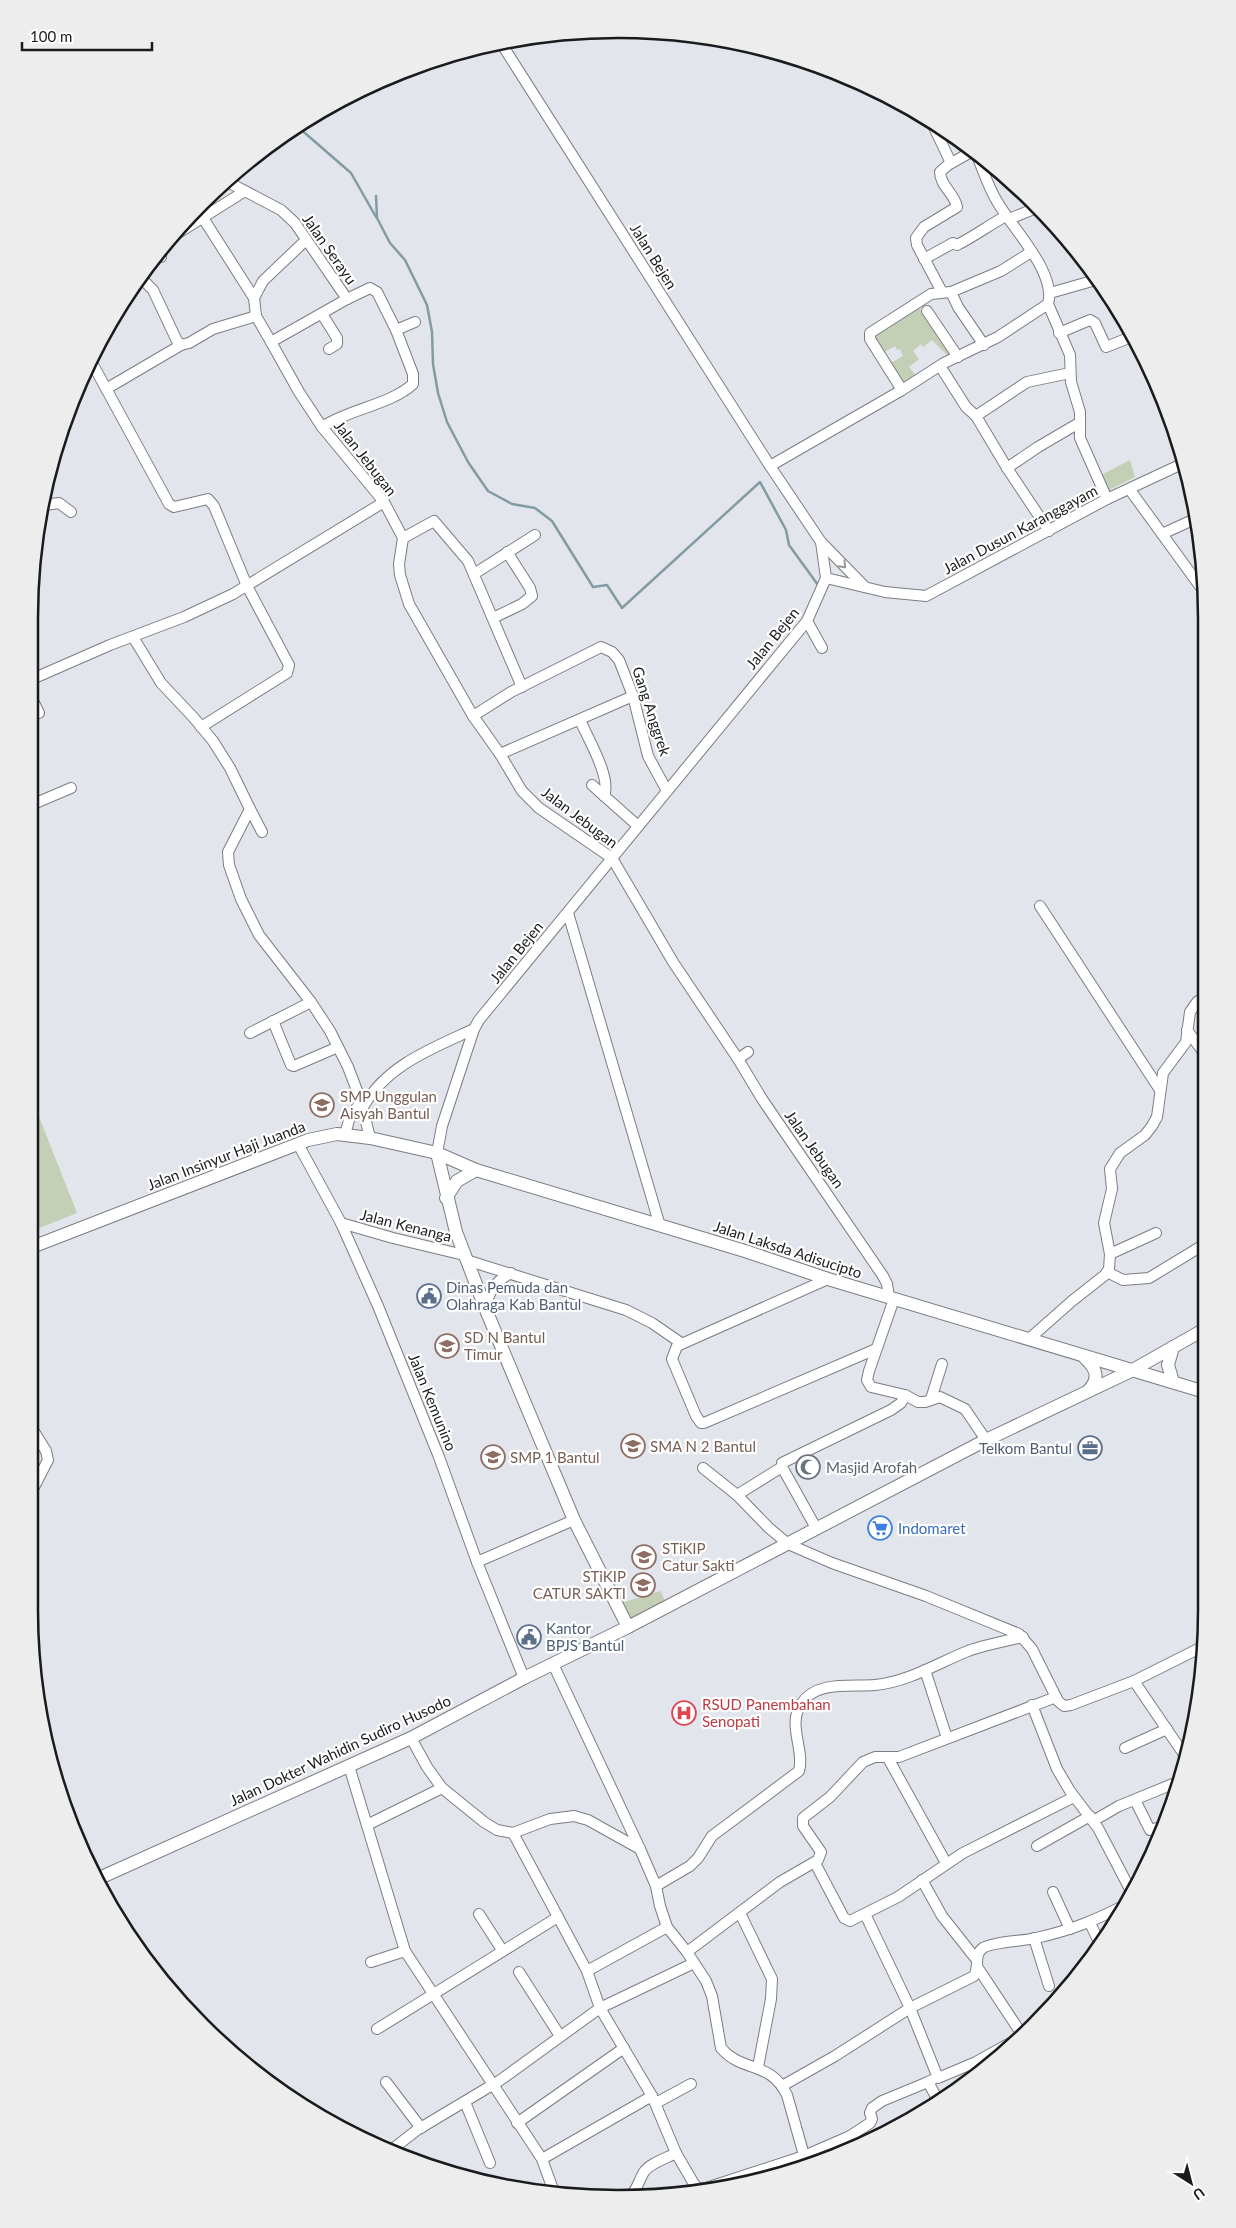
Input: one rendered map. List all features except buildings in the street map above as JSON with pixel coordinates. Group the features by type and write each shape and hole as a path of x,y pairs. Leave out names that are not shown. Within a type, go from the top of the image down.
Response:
{"main road":[{"name":"Jalan Insinyur Haji Juanda","path":"38,1245 298,1144 327,1136 345,1135 370,1138 437,1153"},
{"name":"Jalan Laksda Adisucipto","path":"437,1153 476,1170 828,1279 1198,1390"},
{"path":"437,1153 446,1198 465,1257 486,1310 574,1520 628,1627"},
{"path":"446,1198 457,1181 476,1170"},
{"name":"Jalan Dokter Wahidin Sudiro Husodo","path":"102,1877 411,1738 986,1440 1131,1371 1198,1332"},
{"path":"1173,1348 1168,1365 1173,1382"},
{"path":"1083,1356 1092,1365 1096,1373 1094,1385 1086,1393"}],"street":[{"name":"Jalan Bejen","path":"437,1153 442,1126 474,1028 807,621 826,578 821,542 770,466 505,49"},
{"path":"936,132 951,163"},
{"path":"967,154 942,169 940,177 955,200 956,207 918,233 916,241 924,259 984,345"},
{"path":"981,165 993,194 1046,278 1050,292 1048,304 1070,355 1070,373 1080,412 1080,438 1107,499"},
{"name":"Jalan Serayu","path":"231,186 281,210 295,223 347,299 322,314"},
{"path":"192,225 245,191"},
{"path":"924,259 953,243 957,244 978,235 986,226 1030,210"},
{"path":"106,389 181,345 189,343 212,330 256,316 254,298 203,218"},
{"path":"254,298 263,281 306,240"},
{"path":"902,390 869,335 919,300 931,294 946,292 1001,271 1031,252"},
{"path":"1050,292 1091,281"},
{"path":"144,283 153,290 176,340 181,345"},
{"path":"322,426 334,419 390,398 413,384 413,374 396,330 377,292 370,288 347,299"},
{"path":"770,466 940,366 984,345 1048,304"},
{"path":"927,310 958,357"},
{"path":"272,342 322,314 337,338 336,344 329,349"},
{"name":"Jalan Jebugan","path":"256,316 299,392 322,426 341,452 384,502 403,538 400,570 409,604 473,716 500,754 522,790 539,808 612,858 673,962 738,1059 762,1099 883,1276 892,1298"},
{"path":"1059,333 1090,320 1095,323 1106,347 1127,339"},
{"path":"396,330 415,322"},
{"path":"940,366 966,407 976,416 1006,468 1049,531"},
{"path":"94,368 169,504 174,507 208,499 214,506 247,586 287,659 287,673 201,727"},
{"path":"976,416 1027,382 1070,373"},
{"path":"1006,468 1079,423"},
{"name":"Jalan Dusun Karanggayam","path":"826,578 866,588 926,596 1107,499 1130,490 1178,466"},
{"path":"1130,490 1197,582"},
{"path":"38,677 110,645 184,617 247,586 384,502"},
{"path":"49,504 59,503 71,512"},
{"path":"403,538 434,521 468,561 522,687 473,716"},
{"path":"1162,534 1190,521"},
{"path":"474,574 535,535"},
{"path":"821,542 866,588"},
{"path":"493,618 515,608 532,596 530,588 507,552"},
{"path":"807,621 822,648"},
{"path":"133,637 160,683 201,727 230,768 262,832"},
{"name":"Gang Anggrek","path":"522,687 601,647 612,652 619,660 633,696 648,756 667,791"},
{"path":"500,754 633,696"},
{"path":"580,720 603,774 607,787 604,796"},
{"path":"592,785 638,826"},
{"path":"38,802 71,788"},
{"path":"250,809 230,845 228,857 232,874 255,928 311,1002 338,1047 362,1104 370,1138"},
{"path":"1040,906 1160,1090"},
{"path":"568,912 660,1226"},
{"path":"1029,1339 1107,1272 1110,1254 1104,1223 1112,1189 1110,1169 1120,1153 1145,1134 1152,1126 1156,1116 1162,1073 1186,1042 1190,1012 1198,1001"},
{"path":"250,1032 311,1002"},
{"path":"273,1022 294,1066 338,1047"},
{"path":"345,1135 349,1120 378,1084 394,1070 474,1028"},
{"path":"1187,1030 1198,1045"},
{"path":"738,1059 748,1052"},
{"name":"Jalan Kemunino","path":"298,1144 341,1223 378,1306 439,1457 477,1562 524,1678"},
{"name":"Jalan Kenanga","path":"341,1223 465,1257 637,1315 680,1343"},
{"path":"1110,1254 1156,1232"},
{"path":"1107,1272 1123,1280 1149,1278 1198,1248"},
{"path":"486,1310 489,1295 494,1285 511,1273"},
{"path":"828,1279 680,1343 677,1346 672,1359 692,1408 701,1423 876,1349"},
{"path":"892,1298 867,1377 871,1387 905,1395 918,1402 925,1402 940,1397 965,1409 986,1440"},
{"path":"930,1399 942,1364"},
{"path":"737,1496 782,1467 782,1463 786,1460 892,1410 901,1403 905,1395"},
{"path":"38,1443 46,1451 48,1460 38,1479"},
{"path":"782,1467 816,1528"},
{"path":"703,1468 737,1496 788,1544 832,1563 1016,1632 1023,1637 1035,1655 1061,1704 1067,1706 1134,1681 1197,1650"},
{"path":"477,1562 574,1520"},
{"path":"656,1886 690,1866 698,1858 712,1836 799,1771 796,1716 804,1700 826,1688 850,1684 886,1683 926,1670 969,1651 1023,1637"},
{"path":"553,1664 640,1848 656,1886 667,1927 687,1952 706,1981 712,1996 721,2048 727,2055 741,2064 758,2067 778,2080 787,2095 805,2160"},
{"path":"926,1670 948,1738"},
{"path":"1134,1681 1181,1750"},
{"path":"687,1952 780,1882 815,1863 820,1858 821,1852 803,1826 802,1818 830,1797 863,1762 876,1757 899,1757 1056,1697"},
{"path":"1032,1705 1053,1762 1074,1797 1091,1819 1128,1887"},
{"path":"1125,1748 1168,1729"},
{"path":"411,1738 427,1767 442,1788 484,1822 497,1830 513,1833 550,1819 574,1816 588,1820 640,1848"},
{"path":"888,1758 946,1863"},
{"path":"349,1766 405,1951 542,2159 552,2187"},
{"path":"1037,1846 1091,1819 1172,1784"},
{"path":"367,1826 442,1788"},
{"path":"815,1863 845,1920 850,1921 898,1897 946,1863 1074,1797"},
{"path":"1135,1800 1150,1830 1155,1828"},
{"path":"513,1833 587,1971 600,2008 654,2100 676,2153 696,2186"},
{"path":"922,1880 942,1916 977,1964 1019,2029"},
{"path":"1054,1892 1070,1929"},
{"path":"782,2086 835,2056 910,2008 974,1976 979,1952 986,1946 1034,1938 1070,1929 1090,1923 1115,1910"},
{"path":"740,1913 772,1979 771,1999 758,2067"},
{"path":"479,1914 502,1950"},
{"path":"864,1914 910,2008 937,2095"},
{"path":"377,2030 502,1950 558,1917"},
{"path":"1090,1923 1097,1938"},
{"path":"587,1971 667,1927"},
{"path":"1034,1938 1049,1986"},
{"path":"371,1962 405,1951"},
{"path":"396,2146 421,2128 493,2084 600,2008 694,1963"},
{"path":"519,1972 560,2036"},
{"path":"517,2123 624,2048"},
{"path":"811,2157 870,2124 872,2119 870,2113 876,2104 976,2062 993,2052"},
{"path":"386,2082 421,2128"},
{"path":"542,2159 654,2100 691,2084"},
{"path":"465,2102 490,2163"},
{"path":"850,2136 852,2141"},
{"path":"636,2190 648,2167 676,2153"}],"green space":[{"path":"916,304 954,358 951,359 932,340 923,347 921,344 913,351 919,359 909,367 919,379 903,387 889,364 903,356 900,349 897,350 895,346 883,353 871,336"},
{"path":"1130,460 1135,477 1107,491 1099,476"},
{"path":"38,1114 77,1213 38,1229"},
{"path":"608,1569 624,1602 660,1591 669,1607 627,1628 597,1574"}],"waterway":[{"path":"302,131 351,173 376,217"},
{"path":"376,196 377,218 390,243 405,260 427,305 432,332 433,364 438,393 447,422 468,462 488,491 512,504 535,508 552,521 593,587 607,585 622,608 760,482 786,530 789,545 818,585"}],"place":[{"name":"SMP Unggulan Aisyah Bantul","path":"322,1105"},
{"name":"Dinas Pemuda dan Olahraga Kab Bantul","path":"429,1296"},
{"name":"SD N Bantul Timur","path":"447,1346"},
{"name":"SMA N 2 Bantul","path":"633,1446"},
{"name":"Telkom Bantul","path":"1090,1448"},
{"name":"SMP 1 Bantul","path":"493,1457"},
{"name":"Masjid Arofah","path":"808,1467"},
{"name":"Indomaret","path":"880,1528"},
{"name":"STiKIP Catur Sakti","path":"644,1557"},
{"name":"STiKIP CATUR SAKTI","path":"643,1585"},
{"name":"Kantor BPJS Bantul","path":"529,1637"},
{"name":"RSUD Panembahan Senopati","path":"684,1713"}]}
